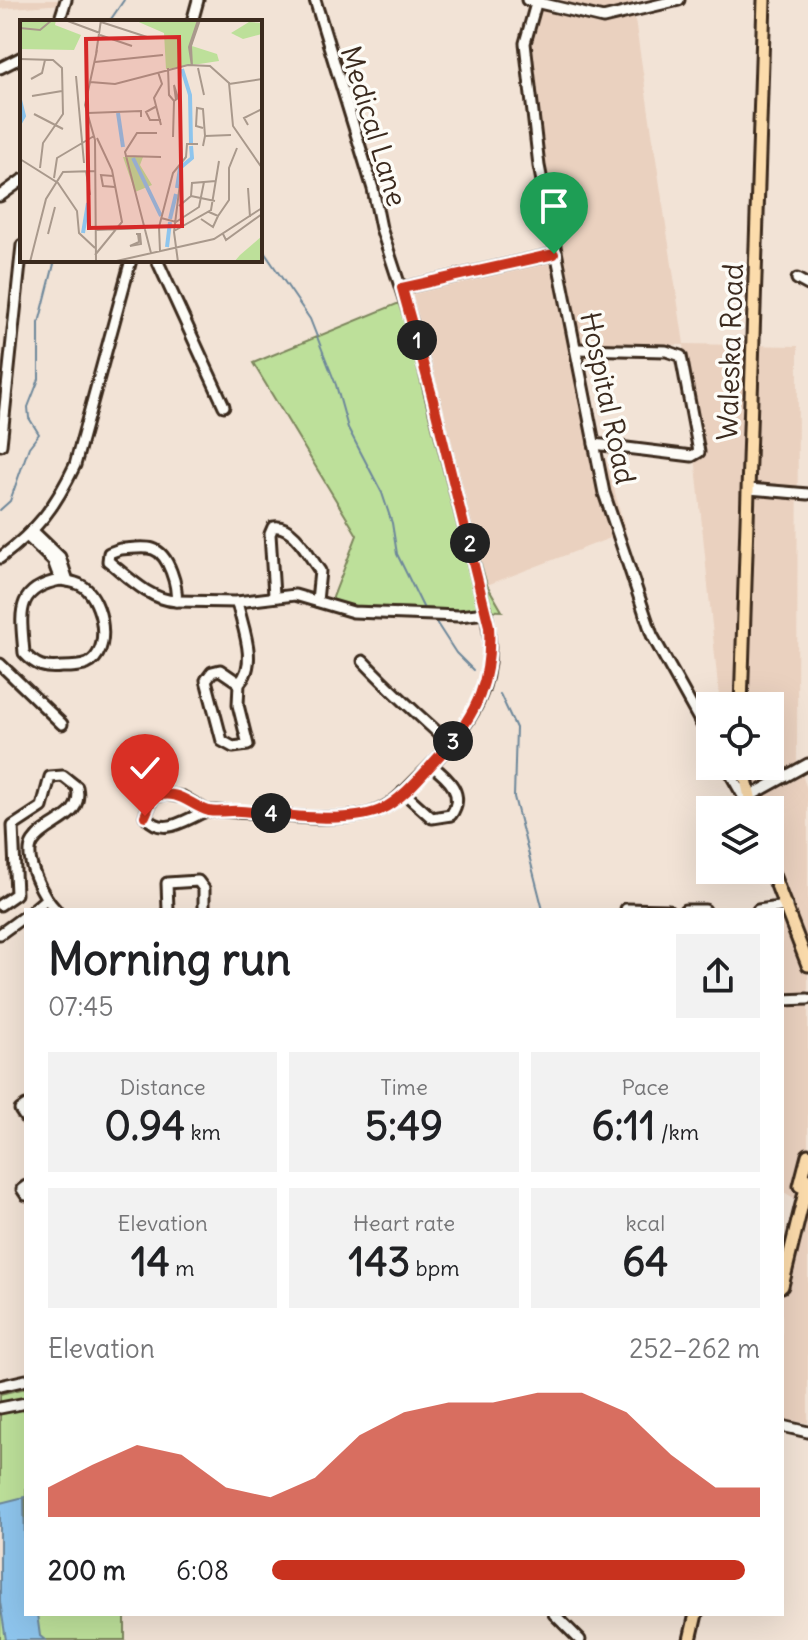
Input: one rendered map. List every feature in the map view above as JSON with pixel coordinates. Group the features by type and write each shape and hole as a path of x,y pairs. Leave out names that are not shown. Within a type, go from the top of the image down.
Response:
{"main road":[{"name":"Waleska Road","path":"742,692 764,0"},
{"path":"746,780 750,796"},
{"path":"777,884 808,965"},
{"path":"784,1260 784,1243 808,1155"},
{"path":"784,1260 808,1180"},
{"path":"690,1640 696,1616"}],"street":[{"path":"60,20 66,0"},
{"path":"193,20 198,0"},
{"name":"Medical Lane","path":"207,811 355,816 381,810 431,765 469,721 485,688 491,649 486,613 402,288 392,264 371,180 315,0"},
{"path":"533,1 603,18 679,0"},
{"name":"Hospital Road","path":"533,1 525,43 539,166 554,254 604,493 639,605 696,713"},
{"path":"0,68 20,58"},
{"path":"0,196 20,181"},
{"path":"402,288 554,254"},
{"path":"1,445 20,262"},
{"path":"0,558 31,535 62,493 75,465 130,262"},
{"path":"158,262 224,406"},
{"path":"797,279 808,285"},
{"path":"576,349 666,351 681,356 699,452 692,456 594,444"},
{"path":"749,489 808,494"},
{"path":"274,595 270,534 273,527 280,525 289,529 320,571 317,601"},
{"path":"31,535 60,557 64,580"},
{"path":"176,601 178,591 162,554 152,549 120,549 109,553 108,561 164,601 237,602 274,595 300,596 353,612 459,616 486,613"},
{"path":"64,580 84,587 97,603 102,621 101,643 95,659 86,665 47,668 24,653 21,609 26,597 40,584 64,580"},
{"path":"237,602 249,661 247,675 239,683 238,705 248,745 233,747 222,741 206,680 212,672 220,670 239,683"},
{"path":"363,661 405,705 416,710 450,744"},
{"path":"0,664 62,724"},
{"path":"750,796 808,764"},
{"path":"403,792 432,818 451,815 457,804 456,790 431,765"},
{"path":"0,905 16,894 13,826 42,807 50,777 63,776 77,787 76,806 72,813 36,839 31,849 38,883 54,908"},
{"path":"166,794 183,797 207,811 162,828 145,816 153,797 166,794"},
{"path":"168,908 167,883 198,881 204,889 204,908"},
{"path":"35,908 46,899"},
{"path":"772,908 787,906"},
{"path":"0,934 24,916"},
{"path":"784,1000 808,999"},
{"path":"0,1386 24,1380"},
{"path":"0,1408 24,1403"},
{"path":"784,1426 808,1432"},
{"path":"556,1616 580,1640"}],"shaded area":[{"path":"0,0 63,0 63,4 0,9"},
{"path":"532,0 632,0 684,344 798,346 797,760 808,792 808,1423 784,1419 784,1283 801,1202 784,1192 784,908 777,908 777,884 784,884 784,796 734,796 728,780 784,780 784,692 719,692 684,345 573,343 626,532 487,585 399,285 560,260 535,126"}],"green space":[{"path":"404,301 487,585 502,611 330,605 357,535 253,363"},
{"path":"24,1388 24,1616 125,1616 125,1640 0,1640 0,1394"}],"water":[{"path":"24,1497 24,1616 37,1616 40,1636 45,1640 6,1640 0,1602 0,1503"}],"waterway":[{"path":"110,20 124,0"},
{"path":"262,249 310,319 336,385 348,428 382,493 392,523 397,554 424,609"},
{"path":"0,510 10,501 29,447 39,434 29,418 28,407 39,379 39,323 54,262"},
{"path":"434,619 456,653 473,670"},
{"path":"500,694 516,728 514,797 542,908"}],"route":[{"path":"145,816 153,797 166,794 183,797 202,805 207,811 308,816 367,814 381,810 392,802 461,732 485,688 491,649 489,626 402,288 554,254"}]}
